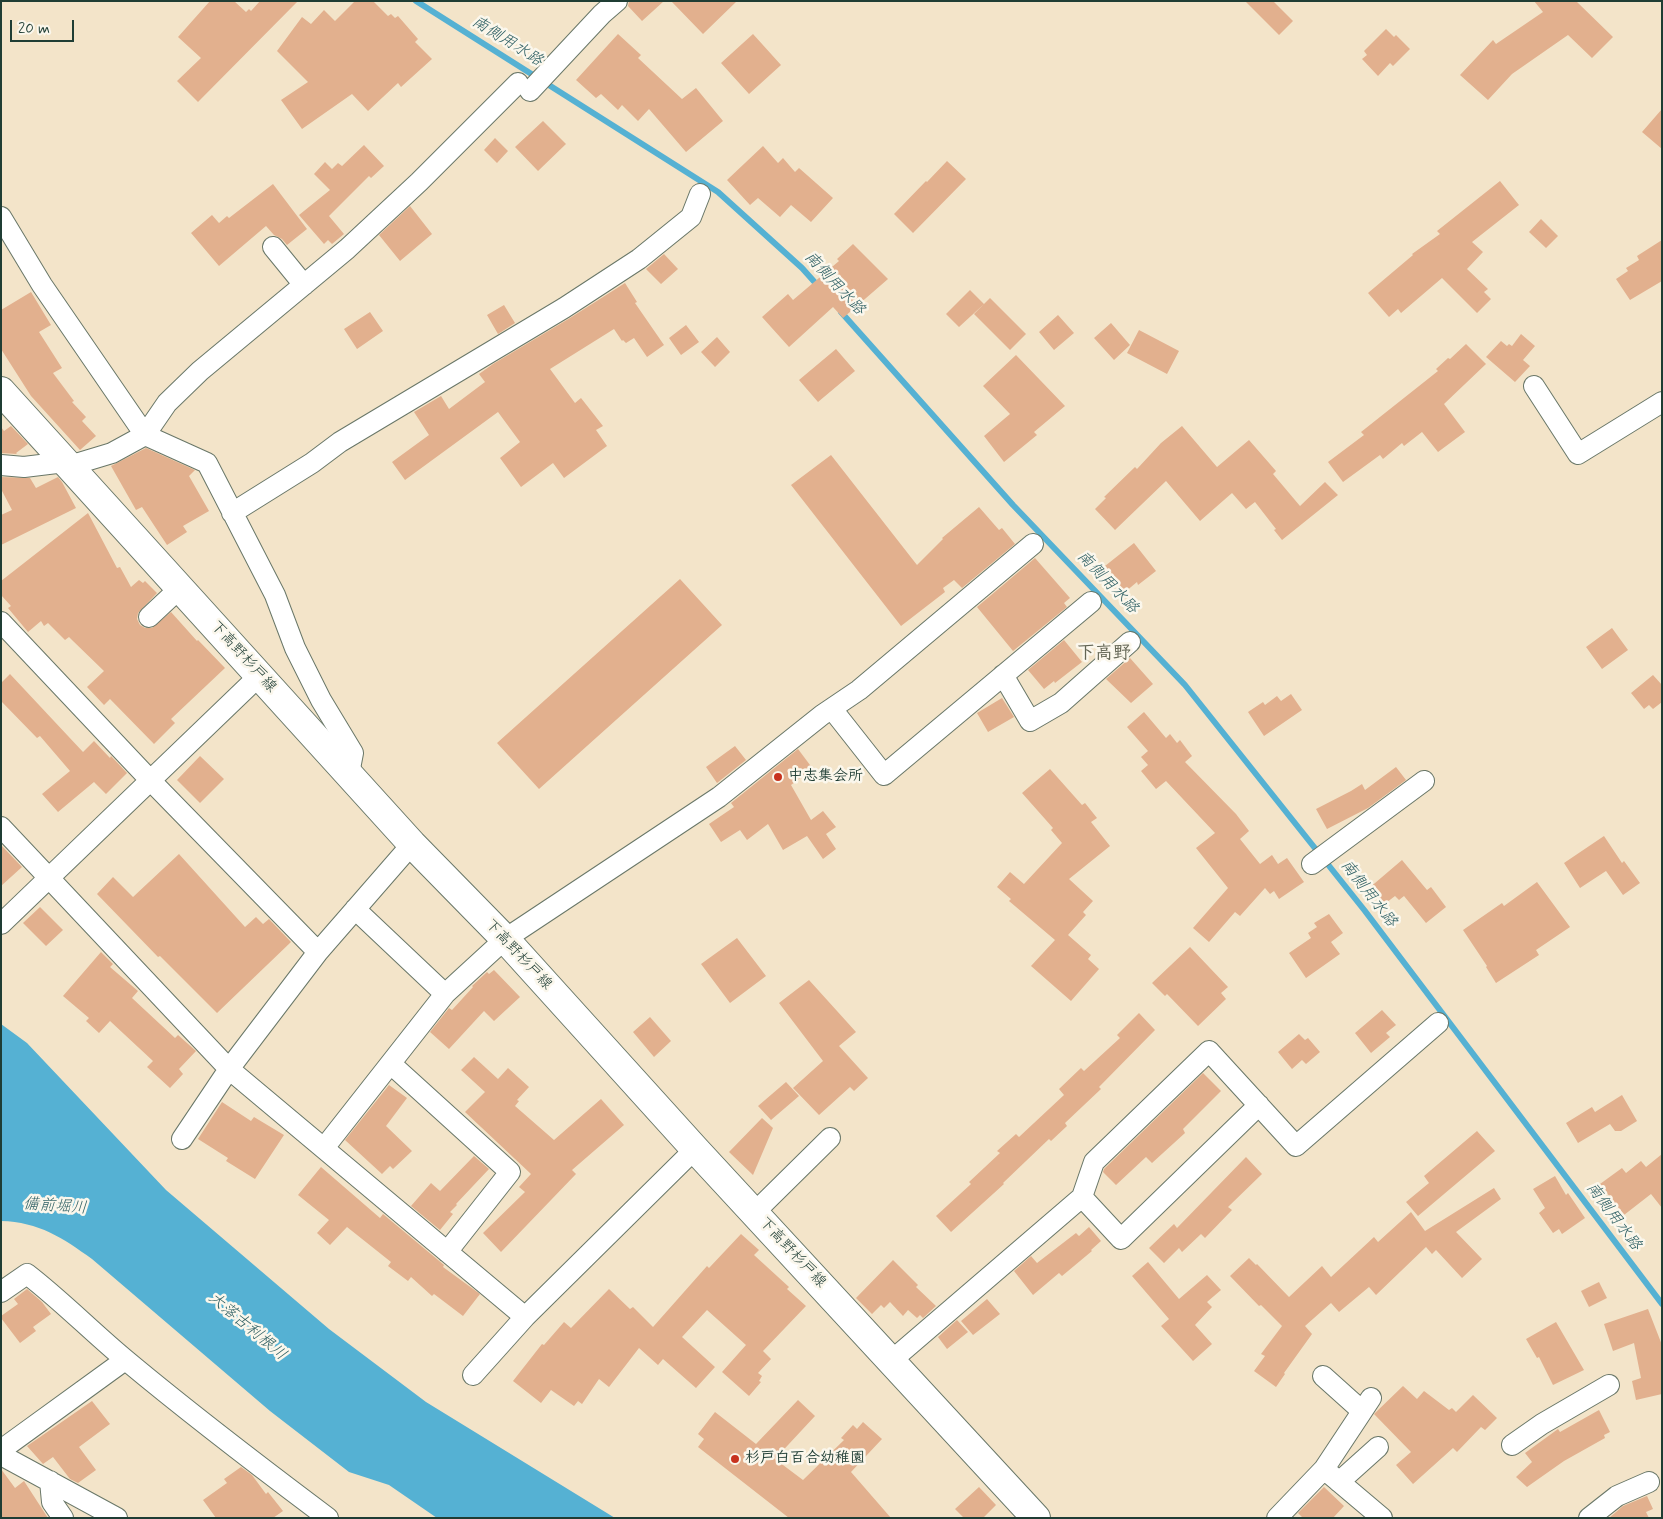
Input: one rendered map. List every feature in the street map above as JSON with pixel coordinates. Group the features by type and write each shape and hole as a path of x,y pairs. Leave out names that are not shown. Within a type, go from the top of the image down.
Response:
{"main road":[{"name":"下高野杉戸線","path":"1,391 412,844 505,939 695,1149 1036,1518"}],"street":[{"path":"1,465 24,467 67,464 112,453 145,435 168,403 200,372 347,249 617,1"},
{"path":"232,513 312,463 340,442 564,308 639,260 692,217 700,194"},
{"path":"1,217 42,285 145,435 206,463 275,596 299,656 321,700 353,753 348,774"},
{"path":"273,247 304,285"},
{"path":"1534,386 1578,454 1662,402"},
{"path":"324,1148 445,994 505,939 719,797 859,690 1033,544"},
{"path":"149,617 180,588"},
{"path":"832,709 884,775 1091,602"},
{"path":"1,622 150,781 318,952"},
{"path":"1003,675 1030,721 1061,703 1130,642"},
{"path":"1,924 260,675"},
{"path":"1312,864 1424,781"},
{"path":"1,827 214,1055 525,1317"},
{"path":"182,1139 230,1069 318,952 412,844"},
{"path":"356,909 445,994"},
{"path":"891,1361 1082,1197 1094,1162 1210,1051 1296,1146 1438,1023"},
{"path":"391,1064 510,1172 447,1252"},
{"path":"1082,1197 1121,1239 1258,1105"},
{"path":"754,1213 830,1138"},
{"path":"473,1375 525,1317 695,1149"},
{"path":"1,1292 28,1274 125,1360 217,1435 328,1518"},
{"path":"1,1450 125,1360"},
{"path":"1276,1518 1324,1469 1366,1405 1323,1376"},
{"path":"1512,1445 1542,1424 1609,1385"},
{"path":"1339,1482 1378,1447"},
{"path":"1,1455 117,1518"},
{"path":"1324,1469 1382,1518"},
{"path":"50,1481 52,1502 63,1518"},
{"path":"1589,1518 1617,1496 1649,1482"}],"water":[{"path":"1,1024 27,1043 166,1190 329,1329 426,1402 615,1518 437,1518 389,1485 349,1472 270,1411 81,1251 50,1232 27,1224 1,1221"}],"building":[{"path":"210,1 234,1 246,12 249,9 251,11 260,1 298,1 198,102 177,81 201,58 178,37"},
{"path":"355,1 373,1 388,16 391,14 395,18 398,16 418,39 415,42 432,59 401,87 398,83 368,111 352,94 302,129 281,100 308,82 277,51 302,17 311,24 324,10 335,21"},
{"path":"629,1 664,1 642,21 628,6"},
{"path":"671,1 737,1 703,34"},
{"path":"1245,1 1273,1 1293,21 1279,35"},
{"path":"1534,1 1576,1 1613,37 1592,58 1568,35 1512,74 1488,100 1460,75 1493,40 1496,44 1543,12"},
{"path":"1386,29 1394,37 1396,35 1410,49 1393,66 1390,63 1378,76 1362,59 1367,55 1364,51"},
{"path":"618,34 641,55 638,58 682,99 696,88 723,121 686,152 649,109 638,121 622,105 618,110 601,94 596,98 576,80"},
{"path":"753,34 781,65 749,94 721,63"},
{"path":"1662,109 1662,149 1642,132"},
{"path":"543,121 566,144 538,171 515,147"},
{"path":"495,138 508,151 497,163 484,150"},
{"path":"364,145 384,166 371,178 369,176 329,216 344,234 332,244 328,240 324,244 299,215 330,190 314,174 325,162 332,169 338,163 342,166"},
{"path":"763,146 778,163 783,158 795,172 799,168 833,198 811,222 791,205 780,217 758,198 750,205 727,180"},
{"path":"947,161 966,179 913,233 894,214"},
{"path":"1500,181 1519,205 1472,242 1483,252 1467,269 1488,289 1484,292 1491,299 1477,313 1442,278 1401,313 1398,309 1389,317 1368,293 1412,254 1440,234 1437,231"},
{"path":"273,184 307,229 287,245 266,226 219,266 191,233 212,215 219,223 227,216 229,218"},
{"path":"410,206 432,234 400,261 379,235"},
{"path":"1541,219 1558,236 1546,248 1529,232"},
{"path":"1662,240 1662,281 1630,300 1616,279 1628,271 1626,268 1639,260 1637,256"},
{"path":"853,244 888,279 843,318 833,307 789,347 762,317 788,294 793,300 839,261 837,259"},
{"path":"664,254 678,269 661,284 646,269"},
{"path":"625,283 637,302 635,303 664,345 647,357 634,338 626,343 622,341 614,329 550,369 575,403 581,398 603,426 596,430 607,446 564,478 553,463 521,487 500,458 520,442 498,412 405,480 392,462 429,435 414,412 441,396 449,409 485,382 479,374"},
{"path":"970,290 984,304 959,327 946,314"},
{"path":"31,292 51,325 39,332 62,368 53,373 74,401 72,402 86,417 82,421 96,436 80,450 31,396 1,349 1,310"},
{"path":"990,298 1026,334 1010,350 974,314"},
{"path":"504,305 515,323 498,334 487,315"},
{"path":"370,312 383,331 357,349 344,329"},
{"path":"1058,315 1074,333 1054,350 1039,332"},
{"path":"1111,323 1130,345 1114,360 1094,338"},
{"path":"686,325 699,342 681,355 669,338"},
{"path":"1139,330 1179,351 1167,374 1127,353"},
{"path":"1521,334 1535,346 1523,360 1530,366 1515,382 1486,357 1501,341 1507,346 1509,344 1512,346"},
{"path":"717,337 730,352 715,367 701,352"},
{"path":"1466,344 1486,364 1444,404 1465,432 1438,452 1422,432 1404,446 1402,443 1383,459 1380,455 1343,482 1328,462 1364,435 1361,432 1438,371 1436,369"},
{"path":"836,349 855,371 818,402 799,380"},
{"path":"1016,355 1065,406 1034,432 1037,435 1004,462 984,436 1010,414 983,386"},
{"path":"11,426 28,444 17,454 1,453 1,427 4,431"},
{"path":"1182,426 1217,467 1249,440 1276,471 1273,474 1300,506 1325,482 1338,495 1282,540 1255,502 1246,509 1232,493 1200,521 1166,481 1115,530 1095,509 1106,498 1104,497 1135,467 1137,469 1161,443"},
{"path":"146,448 195,470 189,476 209,511 183,526 187,532 167,545 142,507 136,510 111,466"},
{"path":"831,455 917,565 942,538 979,507 999,530 1002,528 1015,544 962,588 954,580 943,588 945,592 901,626 791,485"},
{"path":"1,477 30,478 36,488 58,477 76,508 1,545 1,515 12,510 1,489"},
{"path":"88,513 117,568 120,567 131,587 139,580 143,583 145,581 157,593 138,613 137,619 140,625 145,628 152,628 171,612 225,668 171,719 175,723 154,744 110,699 104,705 87,687 104,671 69,637 65,640 48,623 44,626 41,621 28,632 8,608 11,606 1,595 1,581"},
{"path":"1134,543 1156,571 1138,585 1137,582 1125,592 1105,566"},
{"path":"1035,558 1070,598 1064,603 1067,607 1013,651 977,607"},
{"path":"680,579 722,625 539,789 497,743"},
{"path":"1612,628 1628,650 1602,669 1586,647"},
{"path":"1064,640 1082,662 1044,689 1028,670"},
{"path":"1130,658 1153,684 1131,703 1106,679"},
{"path":"10,674 83,752 94,741 127,773 106,794 94,782 58,812 42,794 70,771 40,736 37,738 1,701 1,683"},
{"path":"1653,675 1662,685 1662,702 1653,709 1649,705 1644,709 1631,693"},
{"path":"1291,694 1302,710 1264,736 1248,712 1263,702 1265,705 1277,696 1281,701"},
{"path":"1002,698 1014,717 988,732 977,713"},
{"path":"1144,712 1166,738 1170,734 1177,743 1180,740 1192,756 1185,762 1236,814 1249,831 1240,839 1260,864 1272,855 1278,864 1287,858 1304,882 1279,899 1274,891 1270,894 1265,888 1240,916 1235,912 1209,942 1193,928 1228,888 1196,848 1215,833 1166,781 1156,789 1141,771 1148,765 1141,757 1148,751 1127,727"},
{"path":"735,746 746,760 717,783 706,767"},
{"path":"798,749 813,769 791,785 811,820 823,811 836,827 826,834 836,849 823,859 807,836 783,850 768,824 747,840 740,830 721,842 709,824 734,807 731,803"},
{"path":"200,756 224,779 200,803 177,780"},
{"path":"1396,767 1406,780 1368,808 1327,829 1316,809 1362,784 1365,790"},
{"path":"1050,769 1082,805 1085,803 1097,818 1091,822 1110,846 1069,879 1093,901 1083,912 1086,915 1068,935 1091,955 1088,959 1099,969 1071,1001 1031,966 1055,940 1009,901 1011,899 997,887 1010,872 1024,884 1062,843 1051,830 1053,828 1022,793"},
{"path":"1604,836 1622,863 1624,861 1640,883 1623,895 1606,871 1580,888 1564,863"},
{"path":"1,845 22,867 1,886"},
{"path":"179,854 245,927 256,917 263,924 269,919 291,942 217,1013 160,956 158,957 97,894 113,877 133,897"},
{"path":"1402,860 1427,890 1431,887 1446,907 1426,923 1404,896 1399,900 1395,896 1382,906 1368,889"},
{"path":"1537,882 1570,927 1536,950 1539,955 1496,983 1463,930 1502,903 1504,906"},
{"path":"40,907 63,930 46,946 23,923"},
{"path":"1329,914 1343,933 1331,942 1340,954 1306,978 1289,953 1311,938 1308,933 1317,927 1314,923"},
{"path":"737,938 766,976 730,1003 701,964"},
{"path":"1190,947 1228,987 1221,993 1226,999 1198,1026 1167,994 1165,996 1152,983"},
{"path":"101,952 113,964 110,967 138,991 132,998 175,1038 178,1035 196,1051 179,1069 183,1074 170,1088 147,1067 153,1061 110,1021 99,1033 86,1021 89,1018 63,996"},
{"path":"494,970 520,997 494,1021 484,1011 449,1049 430,1032 449,1008 452,1010 472,986 487,972 489,974"},
{"path":"809,980 856,1032 839,1046 868,1078 854,1091 850,1087 819,1115 793,1088 823,1061 779,1003"},
{"path":"1382,1010 1396,1025 1386,1033 1390,1037 1371,1053 1355,1033"},
{"path":"1139,1013 1155,1030 1099,1087 1101,1089 1065,1123 1067,1126 1051,1141 1049,1139 1004,1184 951,1232 936,1216 971,1184 969,1182 1000,1153 997,1151 1016,1134 1019,1137 1064,1095 1059,1089 1081,1068 1084,1071 1120,1038 1117,1035"},
{"path":"650,1017 671,1041 654,1057 633,1032"},
{"path":"1299,1034 1305,1040 1308,1038 1320,1052 1306,1064 1302,1060 1292,1069 1278,1052"},
{"path":"474,1057 498,1079 508,1068 529,1087 517,1100 519,1101 515,1106 554,1140 601,1099 624,1125 572,1170 576,1174 501,1252 483,1233 525,1192 519,1187 531,1174 465,1112 485,1092 461,1070"},
{"path":"1203,1073 1221,1091 1183,1129 1185,1133 1152,1163 1146,1157 1116,1185 1103,1172 1104,1169"},
{"path":"786,1082 799,1096 771,1120 758,1106"},
{"path":"389,1085 407,1098 386,1126 412,1151 393,1169 390,1166 382,1174 345,1140"},
{"path":"1622,1095 1637,1121 1621,1131 1615,1131 1610,1124 1578,1143 1566,1123 1592,1107 1595,1112"},
{"path":"222,1102 251,1121 254,1117 284,1135 255,1179 226,1161 228,1158 198,1139"},
{"path":"762,1118 773,1128 753,1175 729,1152"},
{"path":"1477,1131 1495,1151 1418,1216 1406,1202 1429,1183 1424,1176"},
{"path":"1662,1154 1662,1208 1651,1194 1624,1215 1600,1184 1622,1168 1626,1173 1641,1161 1646,1167"},
{"path":"474,1156 489,1169 456,1204 450,1212 453,1214 440,1230 411,1206 431,1183 440,1191"},
{"path":"1246,1157 1262,1174 1228,1207 1232,1210 1205,1238 1201,1234 1182,1252 1179,1248 1164,1263 1149,1248 1174,1224 1177,1228"},
{"path":"321,1167 380,1218 383,1214 444,1265 443,1267 480,1294 463,1316 434,1294 432,1296 411,1277 408,1281 388,1266 391,1262 347,1227 330,1245 317,1233 329,1220 298,1195"},
{"path":"1555,1176 1566,1195 1568,1193 1585,1218 1562,1234 1559,1229 1553,1233 1539,1213 1545,1208 1533,1189"},
{"path":"1494,1188 1501,1199 1456,1232 1482,1259 1462,1278 1436,1250 1432,1254 1426,1247 1376,1295 1369,1287 1339,1312 1331,1303 1305,1326 1312,1334 1276,1387 1254,1371 1265,1356 1261,1354 1282,1326 1261,1305 1259,1306 1230,1276 1249,1258 1289,1297 1322,1266 1331,1277 1374,1237 1378,1242 1411,1212 1425,1231"},
{"path":"1089,1227 1101,1241 1062,1276 1059,1273 1033,1295 1014,1271 1031,1256 1037,1263 1076,1233 1079,1236"},
{"path":"741,1234 759,1250 754,1255 789,1287 787,1289 806,1306 763,1351 771,1359 758,1373 762,1376 759,1381 761,1382 749,1396 722,1372 746,1345 707,1310 682,1337 715,1367 696,1388 663,1359 658,1365 639,1348 609,1387 599,1379 582,1404 578,1401 574,1406 551,1390 541,1403 513,1381 542,1344 544,1345 564,1322 571,1328 609,1289 630,1309 633,1307 653,1327 707,1266 709,1268"},
{"path":"893,1260 918,1285 916,1287 936,1306 923,1318 920,1315 917,1318 908,1310 903,1316 890,1302 884,1308 881,1305 872,1314 856,1298"},
{"path":"1148,1262 1179,1299 1207,1275 1221,1290 1207,1302 1212,1307 1195,1325 1212,1344 1193,1361 1161,1326 1169,1319 1132,1276"},
{"path":"1599,1282 1607,1298 1589,1307 1581,1291"},
{"path":"27,1289 42,1302 51,1314 33,1327 36,1331 20,1343 1,1316 18,1304 14,1299"},
{"path":"987,1299 1000,1314 973,1335 961,1321"},
{"path":"1648,1309 1662,1345 1662,1394 1636,1400 1632,1381 1641,1378 1634,1343 1613,1351 1604,1324"},
{"path":"957,1320 968,1332 947,1349 938,1337"},
{"path":"1556,1322 1584,1370 1553,1385 1539,1357 1537,1358 1526,1339"},
{"path":"1403,1386 1417,1399 1424,1391 1449,1410 1452,1408 1456,1412 1473,1395 1497,1418 1485,1430 1481,1427 1457,1452 1453,1448 1413,1484 1396,1465 1411,1452 1374,1414"},
{"path":"798,1400 815,1416 775,1459 803,1480 844,1440 841,1438 853,1425 857,1429 863,1422 882,1439 851,1472 891,1518 789,1518 698,1447 704,1439 698,1434 715,1412 756,1444"},
{"path":"92,1401 110,1424 79,1447 96,1470 78,1483 70,1479 53,1457 43,1464 27,1446"},
{"path":"1599,1410 1610,1432 1604,1435 1605,1438 1564,1461 1527,1487 1516,1477 1532,1462 1525,1453 1558,1429 1560,1432"},
{"path":"241,1467 252,1475 266,1494 268,1492 283,1511 273,1518 216,1518 203,1500 227,1483 224,1479"},
{"path":"1,1469 15,1488 24,1481 48,1518 1,1518"},
{"path":"979,1487 996,1505 983,1518 964,1518 955,1509"},
{"path":"1324,1487 1344,1506 1333,1518 1303,1518 1298,1513"},
{"path":"1647,1496 1653,1509 1646,1512 1649,1518 1609,1518 1623,1506"}],"waterway":[{"name":"南側用水路","path":"416,1 718,192 802,268 819,287"},
{"name":"南側用水路","path":"841,312 1013,505 1185,685 1365,911 1662,1304"}],"place":[{"name":"中志集会所","path":"778,777"},
{"name":"杉戸白百合幼稚園","path":"735,1459"}],"district":[{"name":"下高野","path":"1104,654"}],"water label":[{"name":"備前堀川","path":"55,1207"},
{"name":"大落古利根川","path":"247,1327"}]}
